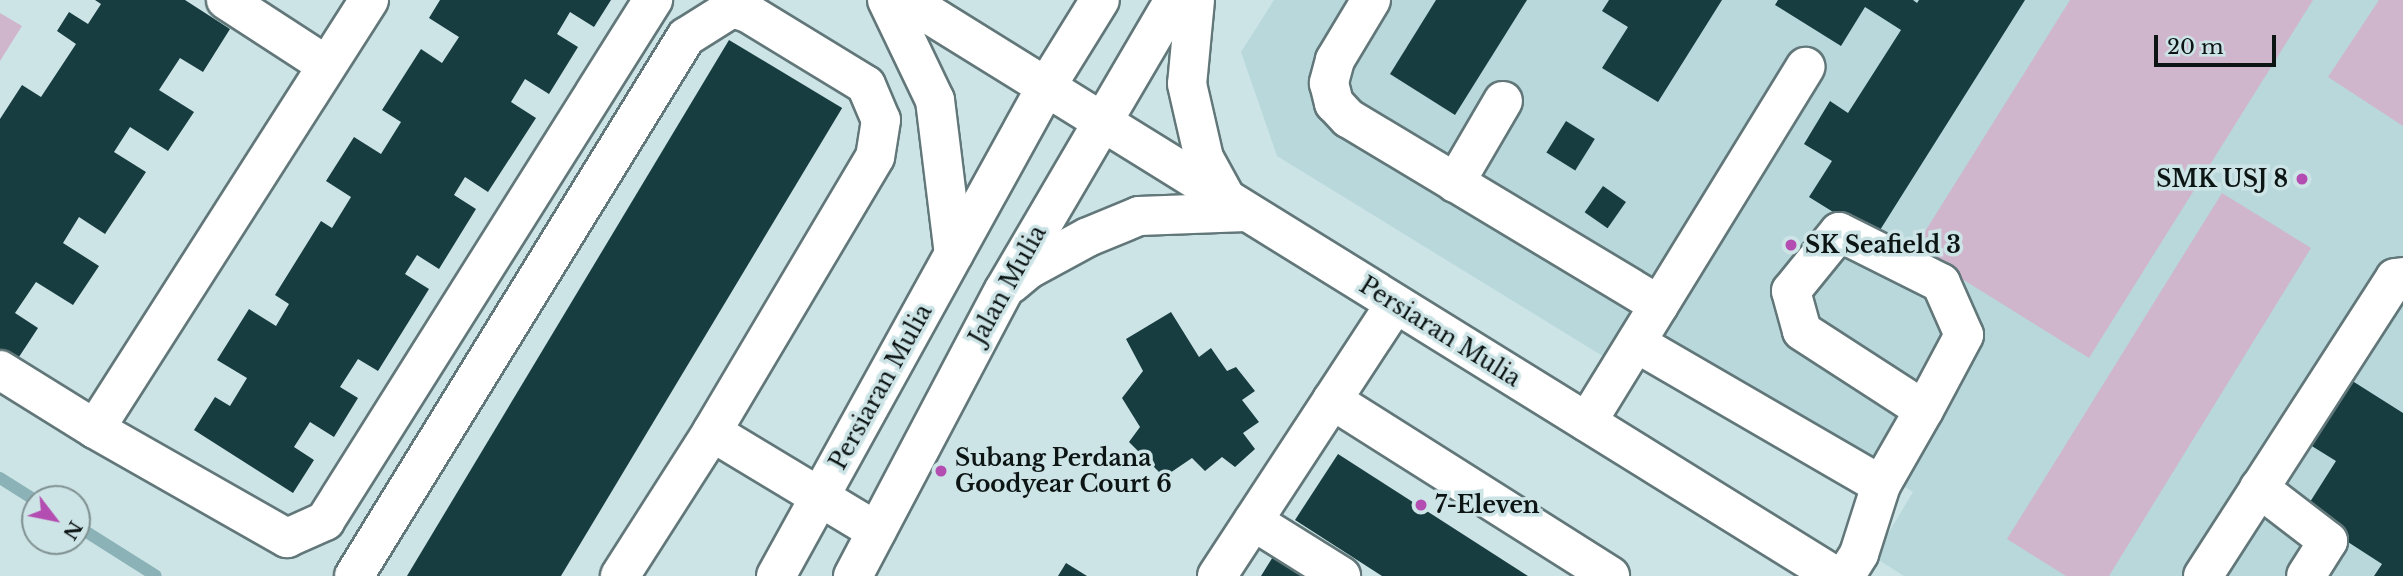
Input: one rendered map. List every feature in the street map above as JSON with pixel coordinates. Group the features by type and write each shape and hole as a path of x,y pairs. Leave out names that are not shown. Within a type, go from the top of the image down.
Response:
{"main road":[{"path":"226,0 326,65"},
{"path":"95,429 369,0"},
{"path":"0,370 95,429 287,538 325,521 653,0"},
{"path":"887,0 935,100 954,254"},
{"name":"Persiaran Mulia","path":"906,0 1835,576"},
{"name":"Persiaran Mulia","path":"776,576 1046,87 1100,0"},
{"name":"Jalan Mulia","path":"853,576 1004,290 1174,0"},
{"path":"1004,290 1029,269 1088,237 1139,216 1237,206 1204,158 1187,84 1195,0"},
{"path":"1371,0 1335,60 1329,83 1334,103 1348,118 1659,306"},
{"path":"354,576 686,37 732,8 748,13 866,85 881,120 875,158 712,432 621,576"},
{"path":"1587,422 1805,67"},
{"path":"1455,183 1503,101"},
{"path":"1845,576 1859,554 1881,485 1924,410 1965,335 1941,283 1839,232 1791,291 1802,331 1924,410"},
{"path":"2203,576 2395,278 2403,277"},
{"path":"1217,576 1395,304"},
{"path":"1636,343 1881,485"},
{"path":"1332,400 1610,576"},
{"path":"712,432 876,531"},
{"path":"2259,488 2328,541 2306,576"},
{"path":"1253,521 1341,576"}],"shaded area":[{"name":"SK Seafield 3","path":"1274,0 2403,0 2403,576 1904,576 1874,557 1913,492 1657,336 1632,374 1277,156 1241,52"},
{"path":"2070,0 2313,0 2089,358 1914,249"},
{"path":"2379,0 2403,0 2403,126 2328,77"},
{"path":"0,13 22,26 0,61"},
{"path":"2222,193 2311,248 2109,576 2066,576 2007,539"}],"building":[{"path":"95,0 185,0 230,29 203,72 180,58 159,90 194,112 168,151 130,127 114,152 146,172 105,234 79,217 63,243 99,266 73,305 36,282 15,313 38,328 13,366 0,358 0,119 22,85 41,97 76,44 57,31 69,12 88,24 101,4"},
{"path":"440,0 611,0 594,27 570,12 557,34 578,47 549,94 525,79 511,102 536,118 488,192 465,177 454,195 476,209 439,269 417,255 405,274 429,289 378,371 358,359 340,387 358,398 334,437 310,422 294,447 314,460 293,493 194,430 215,397 230,406 247,378 217,360 249,309 276,326 289,304 275,295 321,221 332,228 351,197 326,181 354,137 381,154 401,122 382,110 421,49 442,63 459,37 429,18"},
{"path":"1436,0 1527,0 1455,115 1390,74"},
{"path":"1609,0 1722,0 1658,102 1602,68 1628,27 1602,11"},
{"path":"1778,0 1913,0 1917,3 1919,0 2025,0 1875,238 1809,197 1832,161 1804,144 1830,101 1848,113 1901,30 1865,7 1841,46 1775,5"},
{"path":"729,40 842,108 561,576 407,576"},
{"path":"1566,121 1595,139 1575,170 1546,152"},
{"path":"1603,186 1626,202 1608,228 1585,212"},
{"path":"1171,312 1199,357 1211,348 1227,371 1236,367 1255,391 1242,400 1259,422 1243,433 1255,449 1235,467 1222,457 1205,471 1192,458 1164,477 1129,442 1140,427 1122,398 1143,371 1126,339"},
{"path":"2335,370 2403,413 2403,576 2374,576 2382,564 2303,513 2336,461 2294,435"},
{"path":"1338,454 1528,576 1382,576 1295,520"},
{"path":"1274,555 1306,576 1261,576"},
{"path":"1066,563 1087,576 1058,576"}],"waterway":[{"path":"0,478 21,491"},
{"path":"91,535 156,576"}],"place":[{"name":"SMK USJ 8","path":"2302,179"},
{"name":"SK Seafield 3","path":"1791,245"},
{"name":"Subang Perdana Goodyear Court 6","path":"941,471"},
{"name":"7-Eleven","path":"1421,505"}]}
